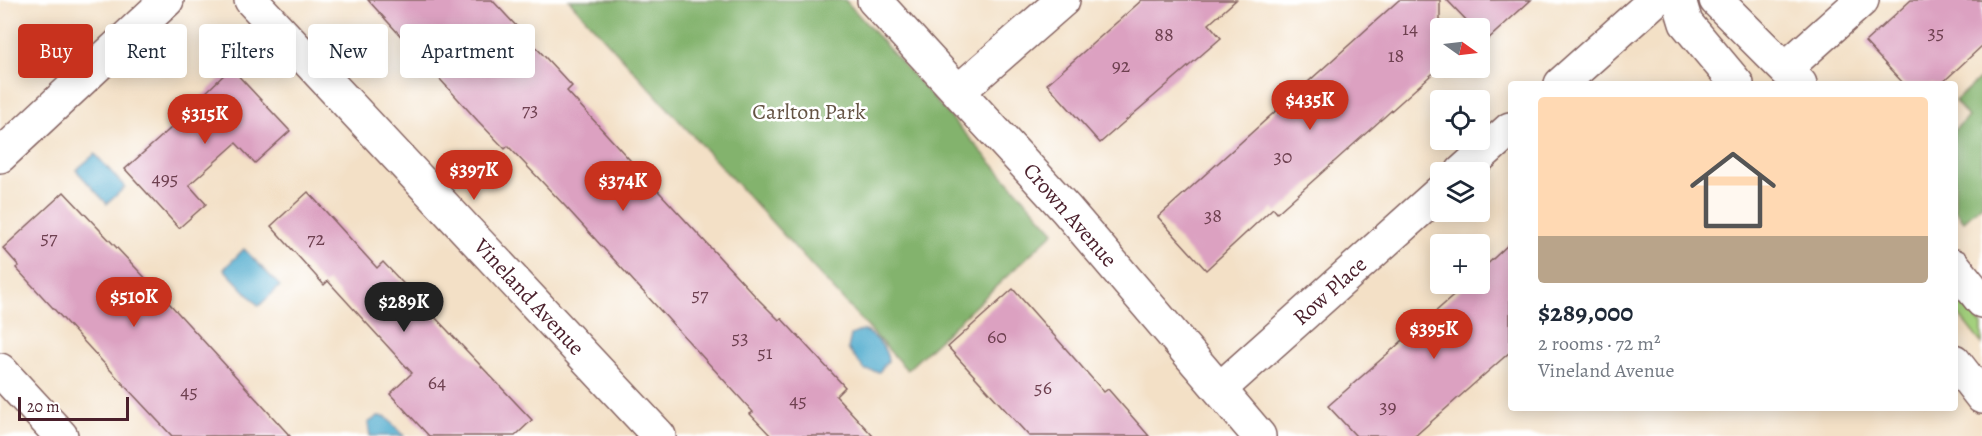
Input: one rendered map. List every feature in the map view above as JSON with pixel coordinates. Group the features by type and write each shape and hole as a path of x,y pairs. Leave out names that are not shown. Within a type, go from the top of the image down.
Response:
{"street":[{"path":"0,156 167,0"},
{"name":"Vineland Avenue","path":"251,0 659,436"},
{"name":"Crown Avenue","path":"874,0 960,90 1066,209 1259,436"},
{"path":"960,90 1063,0"},
{"path":"1564,81 1655,0"},
{"path":"1679,0 1686,23 1734,81"},
{"path":"1716,0 1793,76 1862,0"},
{"path":"1473,162 1508,131"},
{"name":"Row Place","path":"1220,389 1430,201"},
{"path":"1958,271 1982,301"},
{"path":"1958,366 1982,397"},
{"path":"0,370 61,436"}],"green space":[{"name":"Carlton Park","path":"569,0 845,0 1054,232 907,370"},
{"path":"1982,77 1982,205 1964,221 1958,214 1958,126 1968,117 1958,105 1958,98"},
{"path":"1958,298 1982,325 1982,344 1958,314"}],"water":[{"path":"95,154 125,187 107,204 76,170"},
{"path":"244,249 280,286 259,306 224,269"},
{"path":"863,330 876,339 885,351 888,361 879,372 865,370 848,349 851,335"},
{"path":"378,416 386,417 404,436 370,436 368,423"}],"building":[{"path":"368,0 492,0 514,24 400,24 400,35"},
{"path":"1142,0 1236,0 1209,24 1221,38 1100,143 1047,84"},
{"path":"1399,0 1440,0 1440,18 1430,18 1430,76 1277,213 1273,208 1206,270 1158,217"},
{"path":"1447,0 1531,0 1490,37 1490,18 1464,18"},
{"path":"1911,0 1982,0 1982,46 1944,81 1901,81 1865,42"},
{"path":"535,46 572,86 567,91 759,300 779,320 781,318 845,387 836,396 873,436 771,436 750,414 753,412 565,206 508,146 505,149 439,78 535,78"},
{"path":"221,78 240,78 290,131 255,163 236,143 189,185 206,204 179,228 125,169 199,103 197,101"},
{"path":"64,192 290,436 172,436 125,386 16,268 19,266 3,248"},
{"path":"308,192 377,268 383,262 532,420 515,436 429,436 390,394 412,373 328,281 324,285 271,226"},
{"path":"1508,245 1508,354 1415,436 1356,436 1328,406 1456,294 1490,294 1490,262"},
{"path":"1013,289 1104,392 1108,389 1149,436 1029,436 948,347"}]}
